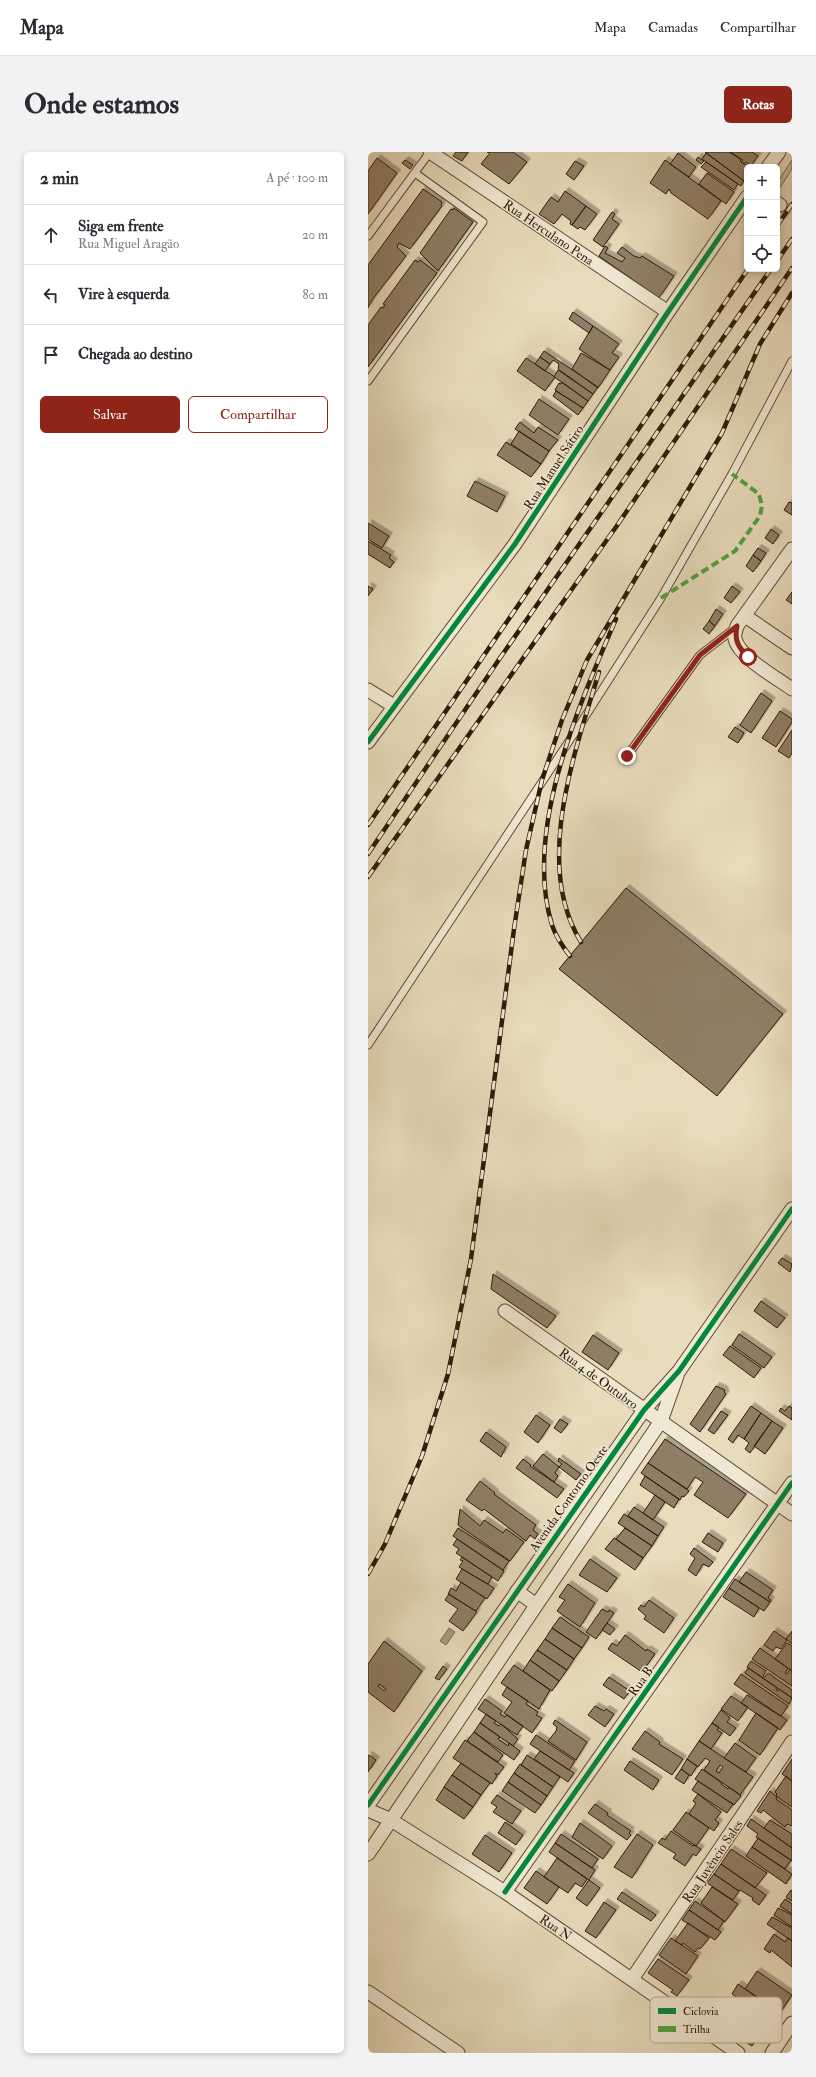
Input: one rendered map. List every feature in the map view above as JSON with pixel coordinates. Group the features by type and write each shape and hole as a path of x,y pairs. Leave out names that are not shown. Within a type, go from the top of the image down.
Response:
{"street":[{"name":"Rua Herculano Pena","path":"430,152 668,312"},
{"path":"770,164 779,152"},
{"name":"Rua Manuel Sátiro","path":"368,742 515,544 668,312 745,200"},
{"path":"792,549 737,626 735,638 741,650 792,689"},
{"path":"745,616 792,648"},
{"path":"368,690 394,706"},
{"name":"Avenida Contorno Oeste","path":"368,1805 644,1410 679,1371 792,1209"},
{"name":"Rua 4 de Outubro","path":"505,1311 792,1514"},
{"name":"Avenida Contorno Oeste","path":"368,1854 661,1421 679,1371"},
{"name":"Rua B","path":"505,1892 792,1483"},
{"path":"517,1591 536,1605"},
{"name":"Rua Juvêncio Sales","path":"632,1979 792,1742"},
{"name":"Rua N","path":"368,1810 391,1820 505,1892 658,1997"},
{"path":"368,1992 458,2053"},
{"path":"782,2038 792,2023"},
{"name":"Rua N","path":"724,2043 738,2053"},
{"path":"772,2053 779,2043"}],"lane":[{"path":"368,236 430,152"},
{"path":"368,381 483,222 415,172"},
{"path":"368,1045 581,723 661,598 732,474 792,361"},
{"path":"627,756 700,655 737,626"}],"shaded area":[{"path":"792,160 792,169 780,187 780,178"},
{"path":"449,1628 455,1632 446,1645 440,1641"}],"building":[{"path":"456,152 468,152 462,161 453,156"},
{"path":"487,152 513,152 527,162 509,184 481,164 490,153"},
{"path":"705,152 729,152 740,159 741,162 745,164 744,181"},
{"path":"730,152 752,152 758,156 752,164 746,162 744,164 741,162 743,160"},
{"path":"678,153 696,167 689,177 670,164"},
{"path":"706,153 744,181 741,186 702,159"},
{"path":"698,157 704,161 701,164 696,160"},
{"path":"377,158 397,173 368,214 368,171"},
{"path":"405,160 413,165 410,169 402,163"},
{"path":"665,160 721,201 708,219 671,193 669,189 666,194 650,183"},
{"path":"575,161 584,166 574,180 566,174"},
{"path":"706,162 738,184 734,190 701,167"},
{"path":"707,173 734,192 726,204 699,184"},
{"path":"423,189 442,202 442,206 410,249 399,243 397,247 406,256 372,300 368,308 368,265"},
{"path":"565,191 586,206 572,225 570,224 571,221 562,214 554,224 539,214 551,197 558,202"},
{"path":"586,206 597,214 585,230 580,227 578,229 572,225"},
{"path":"454,208 473,222 438,271 420,253 451,209 453,210"},
{"path":"612,212 615,214 612,219 619,224 603,247 593,240"},
{"path":"605,246 608,248 605,253 622,262 625,258 617,253 622,247 634,256 640,258 642,256 674,276 659,298 599,256"},
{"path":"415,260 418,262 420,260 437,273 368,367 368,325 381,307 383,308 385,305 383,304"},
{"path":"573,312 593,326 589,333 569,319"},
{"path":"593,326 619,344 612,353 619,357 610,370 579,349"},
{"path":"544,351 598,387 593,394 558,369 559,364 553,360 550,364 540,357"},
{"path":"581,353 610,370 598,388 572,369"},
{"path":"540,357 550,364 545,371 535,364"},
{"path":"526,358 555,377 545,391 517,371"},
{"path":"558,370 593,394 588,401 554,377"},
{"path":"562,382 588,401 583,408 555,390 559,383 561,384"},
{"path":"556,391 583,408 578,415 553,396"},
{"path":"539,399 569,419 558,435 529,415"},
{"path":"520,422 534,433 538,427 558,440 549,451 515,429"},
{"path":"519,431 549,451 541,464 511,444"},
{"path":"506,442 541,464 531,477 497,455"},
{"path":"475,481 505,496 497,512 467,496"},
{"path":"789,502 792,503 792,515 784,510"},
{"path":"368,523 389,536 382,548 368,539"},
{"path":"771,529 779,535 773,544 765,538"},
{"path":"368,541 391,555 389,558 394,562 390,568 368,554"},
{"path":"758,548 766,553 761,561 753,555"},
{"path":"753,555 761,561 753,572 746,566"},
{"path":"368,586 373,589 368,596"},
{"path":"732,586 740,592 731,603 724,598"},
{"path":"792,592 792,604 786,600"},
{"path":"716,609 723,614 715,626 709,621"},
{"path":"709,621 715,626 709,634 703,629"},
{"path":"761,693 772,701 751,733 740,725"},
{"path":"780,711 792,719 792,722 776,747 762,738"},
{"path":"735,727 744,733 738,743 728,737"},
{"path":"792,730 792,753 789,758 778,751"},
{"path":"626,888 783,1014 717,1096 559,969"},
{"path":"782,1258 792,1264 790,1272 778,1263"},
{"path":"493,1274 556,1316 547,1328 491,1289"},
{"path":"761,1301 785,1318 777,1328 754,1311"},
{"path":"739,1334 772,1357 764,1368 732,1345"},
{"path":"593,1335 619,1353 608,1370 582,1352"},
{"path":"730,1346 761,1368 754,1378 723,1355"},
{"path":"716,1386 725,1390 724,1392 726,1394 700,1432 690,1424"},
{"path":"751,1406 761,1413 744,1439 738,1435 733,1443 728,1439"},
{"path":"789,1406 792,1408 792,1420 779,1411 781,1408 785,1411"},
{"path":"721,1411 728,1415 714,1434 708,1430"},
{"path":"761,1413 772,1421 750,1453 745,1449 749,1443 744,1439"},
{"path":"536,1415 550,1425 538,1443 524,1432"},
{"path":"560,1419 568,1424 561,1433 554,1428"},
{"path":"772,1421 783,1428 765,1454 754,1446"},
{"path":"486,1432 506,1447 501,1457 480,1441"},
{"path":"665,1439 746,1494 728,1518 694,1495 703,1482 695,1477 687,1489 648,1463"},
{"path":"543,1454 559,1467 555,1473 558,1476 554,1482 533,1466"},
{"path":"559,1458 581,1474 576,1480 559,1467 562,1464 558,1461"},
{"path":"523,1459 531,1465 530,1466 564,1489 557,1498 516,1468"},
{"path":"648,1463 689,1491 684,1497 682,1496 680,1500 641,1473"},
{"path":"645,1476 679,1499 674,1508 640,1485"},
{"path":"480,1481 495,1493 494,1494 536,1525 533,1530 538,1534 535,1539 530,1535 526,1541 484,1509 482,1511 466,1500"},
{"path":"655,1495 665,1502 653,1520 643,1513"},
{"path":"634,1507 664,1527 658,1536 628,1516"},
{"path":"460,1509 480,1526 484,1520 503,1533 506,1529 524,1542 510,1561 458,1525"},
{"path":"624,1514 658,1536 652,1546 618,1523"},
{"path":"458,1528 509,1561 503,1570 453,1536"},
{"path":"625,1528 652,1546 643,1558 616,1539"},
{"path":"708,1533 723,1543 718,1552 702,1542"},
{"path":"614,1538 643,1558 635,1570 605,1549"},
{"path":"457,1539 504,1571 498,1581 456,1553 459,1549 453,1545"},
{"path":"694,1548 713,1562 709,1567 703,1564 696,1576 688,1570 695,1558 690,1554"},
{"path":"462,1557 492,1577 488,1584 459,1567 463,1561 460,1560"},
{"path":"590,1559 617,1578 607,1592 579,1575"},
{"path":"462,1569 494,1588 487,1599 456,1579"},
{"path":"746,1572 773,1590 768,1598 771,1600 770,1602 739,1582"},
{"path":"735,1579 770,1602 764,1611 729,1588"},
{"path":"461,1582 485,1598 476,1611 448,1594 451,1588 456,1591"},
{"path":"568,1584 595,1603 580,1627 557,1611 565,1600 559,1597"},
{"path":"729,1588 759,1608 754,1617 723,1597"},
{"path":"449,1594 477,1612 463,1631 449,1621 458,1609 445,1600"},
{"path":"649,1600 674,1618 664,1633 644,1619 646,1616 638,1609 641,1605 644,1607"},
{"path":"602,1609 608,1612 609,1610 614,1613 596,1639 586,1632"},
{"path":"560,1617 589,1637 582,1648 552,1628"},
{"path":"607,1623 615,1629 610,1635 602,1630"},
{"path":"552,1628 582,1648 574,1659 545,1639"},
{"path":"774,1631 787,1640 781,1649 776,1647 773,1651 764,1645"},
{"path":"792,1631 792,1644 786,1639"},
{"path":"625,1635 646,1651 647,1649 655,1654 642,1672 608,1649 612,1643 617,1646"},
{"path":"545,1639 574,1659 567,1670 537,1650"},
{"path":"384,1641 422,1671 394,1712 368,1692 368,1664","holes":["379,1684 386,1689 384,1691 378,1686"]},
{"path":"787,1643 792,1646 792,1671 775,1659"},
{"path":"760,1648 788,1668 785,1673 787,1674 790,1669 792,1671 792,1686 752,1659"},
{"path":"537,1650 567,1670 559,1681 530,1660"},
{"path":"530,1660 559,1681 552,1691 523,1671"},
{"path":"751,1661 766,1671 763,1676 765,1677 768,1673 792,1690 792,1698 747,1667"},
{"path":"514,1665 550,1690 539,1709 501,1683"},
{"path":"443,1666 447,1669 439,1680 435,1678"},
{"path":"748,1668 777,1688 776,1690 778,1691 779,1689 792,1698 789,1704 745,1673"},
{"path":"741,1674 788,1706 781,1716 734,1684"},
{"path":"609,1677 630,1691 624,1699 603,1685"},
{"path":"507,1687 528,1701 526,1704 538,1712 536,1715 542,1718 532,1733 504,1713 512,1702 502,1695"},
{"path":"747,1695 787,1720 780,1730 741,1703"},
{"path":"731,1696 748,1707 738,1721 721,1709"},
{"path":"485,1699 502,1711 500,1714 505,1717 507,1715 523,1726 517,1735 478,1709"},
{"path":"595,1706 604,1711 606,1709 614,1714 605,1727 588,1715"},
{"path":"721,1710 730,1718 727,1722 736,1728 730,1736 712,1723"},
{"path":"756,1713 778,1728 760,1755 739,1740"},
{"path":"486,1714 496,1721 494,1723 499,1726 501,1724 518,1739 513,1746 480,1723"},
{"path":"555,1720 587,1742 576,1760 548,1741 556,1731 557,1727 553,1724"},
{"path":"480,1723 500,1737 498,1739 508,1746 509,1743 520,1751 514,1760 474,1732"},
{"path":"712,1723 719,1727 717,1730 722,1733 711,1749 699,1741"},
{"path":"645,1731 660,1742 659,1744 683,1759 672,1775 632,1749"},
{"path":"474,1732 503,1755 498,1762 467,1741"},
{"path":"536,1735 575,1761 569,1770 530,1744"},
{"path":"465,1740 504,1767 498,1775 495,1773 497,1776 492,1784 453,1758"},
{"path":"699,1741 753,1777 740,1795 704,1770 710,1761 705,1758 698,1767 687,1759","holes":["720,1765 723,1767 719,1773 716,1771"]},
{"path":"735,1743 756,1758 746,1772 724,1758"},
{"path":"540,1751 574,1773 568,1782 534,1759"},
{"path":"369,1755 376,1760 368,1772 368,1756"},
{"path":"527,1755 560,1777 553,1787 521,1765"},
{"path":"687,1759 697,1766 691,1776 681,1769"},
{"path":"792,1759 792,1781 782,1774"},
{"path":"630,1761 659,1780 653,1790 624,1770"},
{"path":"461,1763 490,1783 481,1795 452,1775"},
{"path":"520,1764 553,1787 547,1796 514,1773"},
{"path":"681,1769 689,1775 684,1784 675,1778"},
{"path":"702,1769 728,1789 729,1787 741,1796 734,1805 695,1779"},
{"path":"514,1773 547,1796 541,1805 508,1782"},
{"path":"452,1775 481,1795 473,1807 444,1787"},
{"path":"786,1776 792,1781 792,1807 776,1796 777,1794 775,1792"},
{"path":"698,1781 733,1804 727,1813 692,1790"},
{"path":"508,1782 541,1805 535,1813 502,1791"},
{"path":"444,1787 473,1807 464,1819 436,1800"},
{"path":"770,1791 777,1797 776,1799 792,1810 792,1826 787,1824 785,1827 763,1810 761,1813 757,1811"},
{"path":"698,1794 721,1812 715,1820 719,1823 714,1831 689,1814 696,1803 693,1801"},
{"path":"497,1795 521,1811 512,1824 493,1812 497,1807 491,1803"},
{"path":"595,1804 608,1813 607,1815 631,1831 629,1833 631,1835 627,1840 588,1813"},
{"path":"686,1812 709,1828 696,1846 673,1830"},
{"path":"751,1819 792,1848 792,1861 756,1837 758,1834 747,1826"},
{"path":"770,1820 792,1834 792,1848 764,1828"},
{"path":"505,1822 523,1835 516,1845 498,1833"},
{"path":"580,1823 612,1846 603,1859 572,1837"},
{"path":"671,1831 693,1846 694,1845 701,1849 696,1856 693,1854 685,1866 673,1858 676,1854 658,1843 662,1838 665,1840"},
{"path":"561,1834 598,1859 592,1868 555,1843"},
{"path":"637,1834 653,1845 632,1878 614,1867"},
{"path":"485,1835 512,1853 499,1872 472,1854"},
{"path":"758,1838 791,1860 785,1869 752,1847"},
{"path":"555,1843 595,1870 589,1880 549,1852"},
{"path":"752,1847 792,1874 786,1884 746,1856"},
{"path":"731,1849 767,1873 755,1888 721,1864"},
{"path":"557,1858 587,1879 582,1887 575,1883 568,1893 544,1877"},
{"path":"721,1864 766,1895 759,1905 752,1900 753,1898 740,1890 739,1891 714,1874"},
{"path":"536,1871 559,1887 547,1904 524,1888"},
{"path":"714,1874 739,1891 733,1900 707,1883"},
{"path":"589,1880 600,1888 587,1906 576,1898"},
{"path":"712,1887 738,1904 725,1922 701,1903"},
{"path":"791,1890 792,1891 792,1901 786,1897"},
{"path":"622,1892 656,1915 651,1921 617,1899"},
{"path":"785,1899 792,1904 792,1914 780,1906"},
{"path":"695,1901 724,1921 718,1930 689,1910"},
{"path":"604,1902 616,1910 596,1938 585,1931"},
{"path":"778,1908 792,1915 792,1927 774,1915"},
{"path":"689,1910 721,1932 715,1940 682,1920"},
{"path":"772,1917 792,1928 792,1941 767,1924"},
{"path":"688,1923 709,1938 700,1949 698,1948 695,1952 683,1943 682,1945 675,1941"},
{"path":"774,1934 785,1942 788,1938 792,1941 792,1967 771,1950 770,1953 764,1949"},
{"path":"671,1938 698,1956 686,1974 659,1955"},
{"path":"658,1959 689,1980 677,1996 671,1992 673,1990 648,1973"},
{"path":"757,1971 792,1995 782,2010 782,1997 757,1997 745,1989"},
{"path":"738,1984 757,1997 736,1997 732,1994"},
{"path":"747,2043 754,2043 752,2046"}],"tunnel":[{"path":"780,205 792,213"}],"railway":[{"path":"780,222 792,204"},
{"path":"780,257 792,239"},
{"path":"368,877 616,527 792,268"},
{"path":"368,825 746,272"},
{"path":"368,854 500,658 769,272"},
{"path":"368,1574 385,1544 422,1456 448,1374 471,1259 514,929 526,850 542,780 562,720 587,660 722,433 760,344 792,293"},
{"path":"570,956 560,942 552,925 545,888 545,850 550,810 559,769 572,729 586,690 616,619"},
{"path":"581,942 567,912 560,879 559,844 563,808 570,772 599,672"}],"marked path":[{"path":"661,598 735,551 760,516 762,506 759,494 732,474"}],"cycle path":[{"path":"368,742 515,544 668,312 745,200"},
{"path":"368,1805 644,1410 679,1371 792,1209"},
{"path":"505,1892 792,1483"}],"route":[{"path":"627,756 700,655 737,626 735,634 736,642 748,657"}]}
